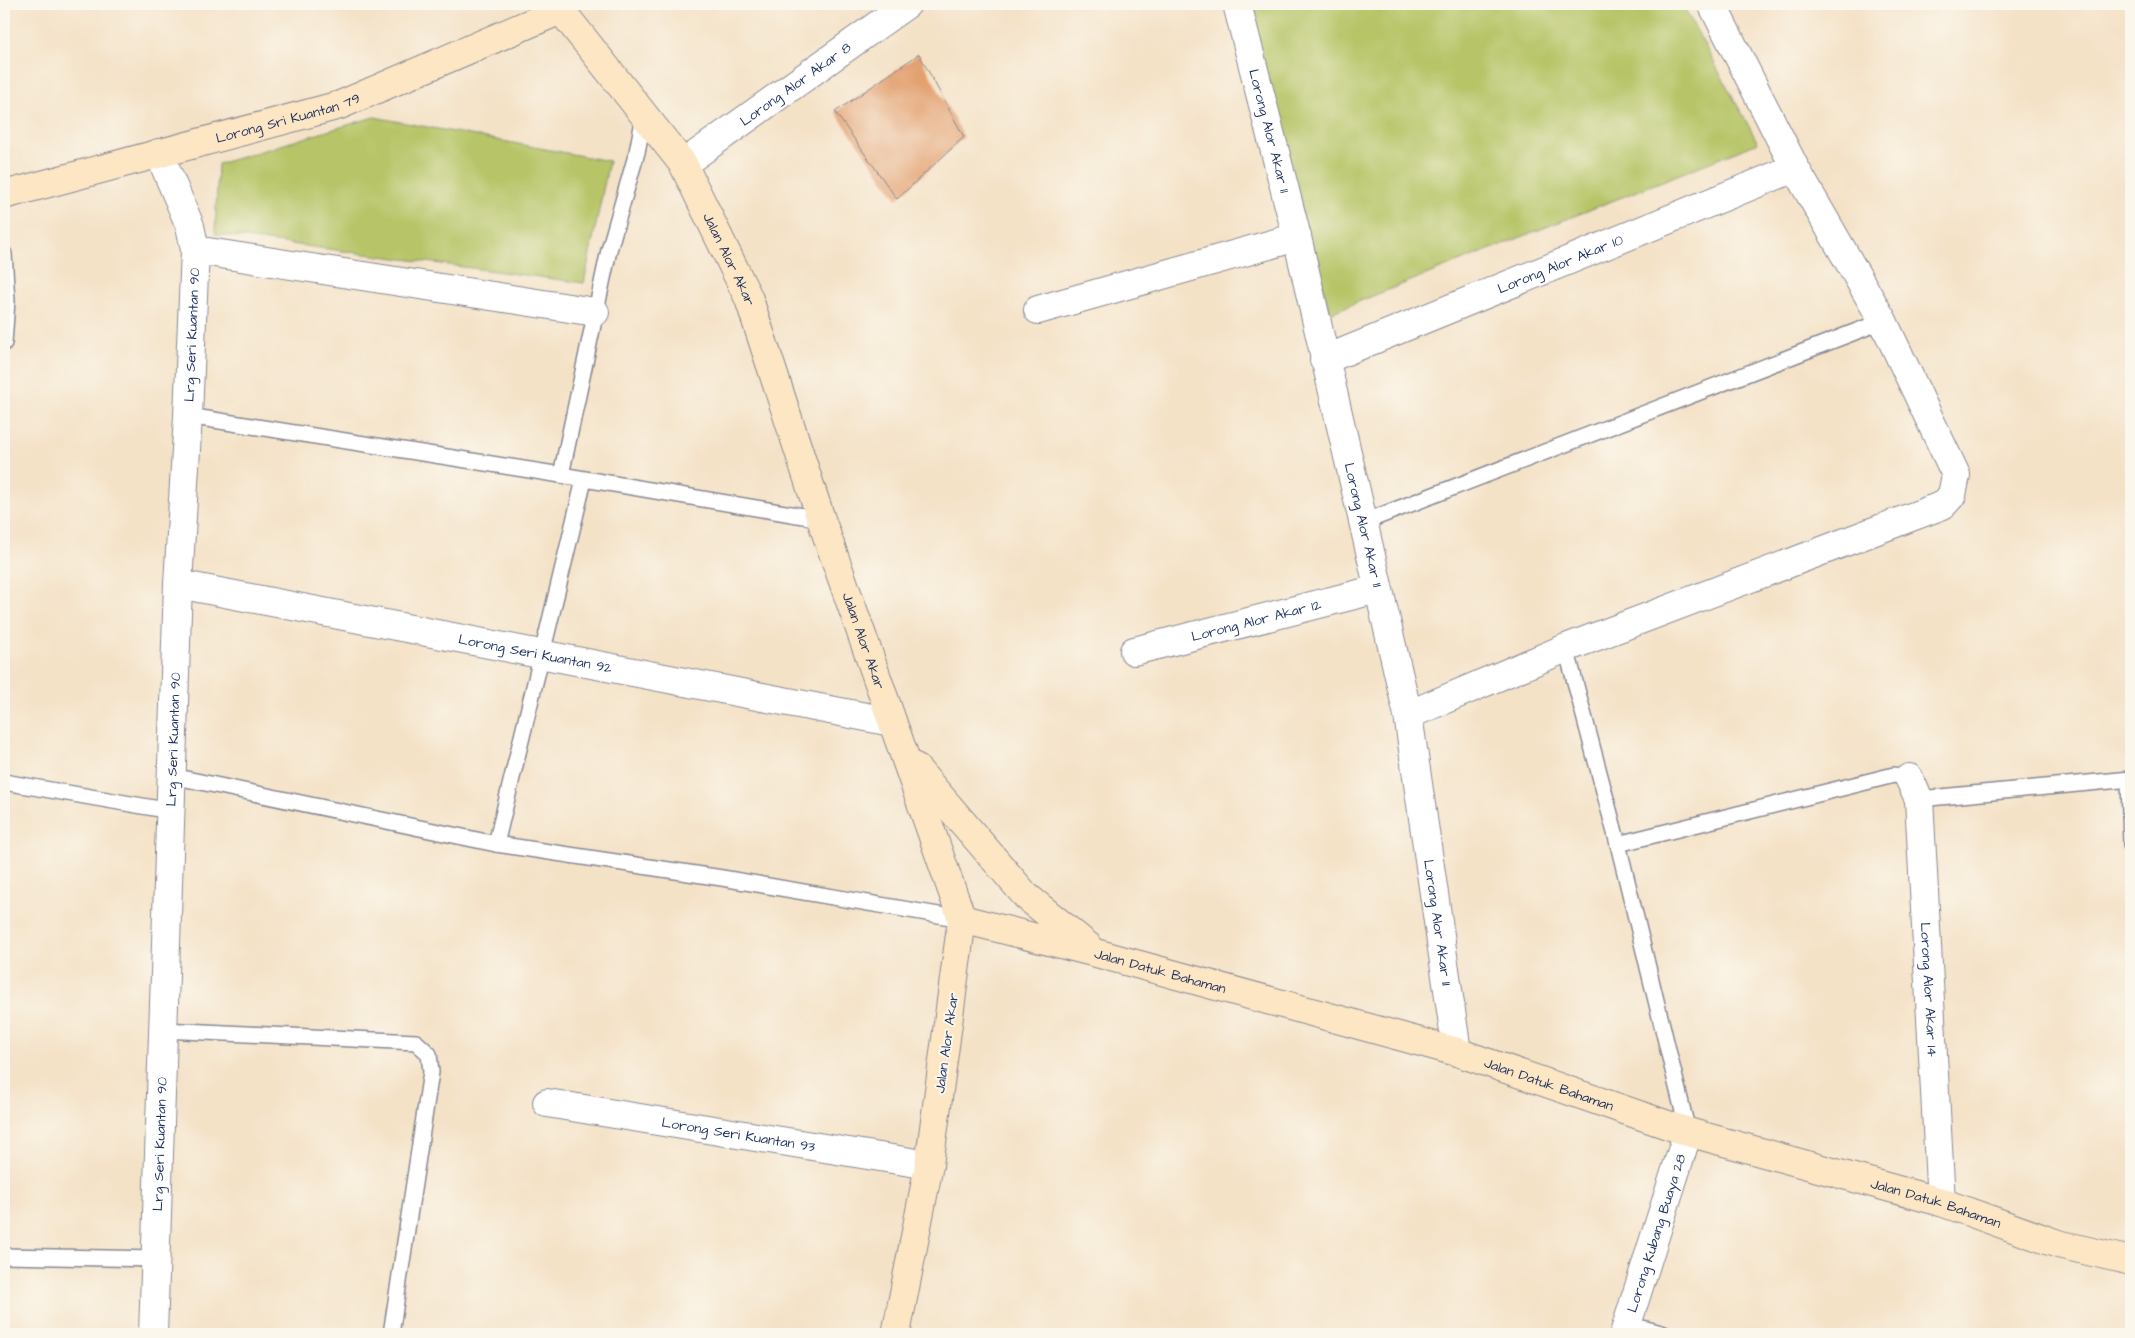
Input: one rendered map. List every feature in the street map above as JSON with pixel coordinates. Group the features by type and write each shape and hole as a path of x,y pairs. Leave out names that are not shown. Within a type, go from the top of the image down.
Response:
{"street":[{"name":"Lorong Alor Akar 8","path":"683,164 907,4"},
{"name":"Lorong Alor Akar 11","path":"1237,4 1297,237 1324,360 1364,522 1408,715 1457,1052"},
{"path":"1408,715 1566,648 1943,505 1952,495 1956,475 1883,321 1796,168 1712,4"},
{"name":"Jalan Alor Akar","path":"559,7 683,164 749,299 821,519 962,919 928,1165 896,1334"},
{"name":"Lorong Sri Kuantan 79","path":"4,195 340,105 559,7"},
{"name":"Lrg Seri Kuantan 90","path":"153,1334 178,584 195,250 190,226 158,153"},
{"name":"Lorong Alor Akar 10","path":"1324,360 1796,168"},
{"path":"1038,310 1297,237"},
{"path":"195,250 595,312"},
{"name":"Lorong Seri Kuantan 92","path":"178,584 892,722"},
{"name":"Lorong Alor Akar 12","path":"1134,650 1378,589"},
{"path":"904,754 1026,896 1096,953"},
{"name":"Lorong Alor Akar 14","path":"1914,788 1941,1202"},
{"name":"Jalan Datuk Bahaman","path":"962,919 1096,953 1457,1052 1688,1132 1941,1202 2058,1244 2131,1261"},
{"name":"Lorong Seri Kuantan 93","path":"547,1103 928,1165"},
{"name":"Lorong Kubang Buaya 28","path":"1626,1329 1688,1132"}],"lane":[{"path":"561,475 609,250 637,152 644,116"},
{"path":"4,254 7,301 4,343"},
{"path":"1364,522 1883,321"},
{"path":"188,416 561,475 821,519"},
{"path":"496,844 584,480"},
{"path":"1566,648 1618,844 1688,1132"},
{"path":"1618,844 1894,775 1914,788 2130,779 2131,845"},
{"path":"172,776 496,844 722,878 962,919"},
{"path":"4,782 171,811"},
{"path":"163,1030 416,1042 429,1054 431,1072 391,1334"},
{"path":"4,1256 156,1259"},
{"path":"1626,1329 1665,1334"}],"green space":[{"path":"1245,4 1682,4 1758,143 1330,313"},
{"path":"374,117 609,161 584,283 215,234 218,164"}],"building":[{"path":"919,54 964,137 897,199 835,112"}]}
